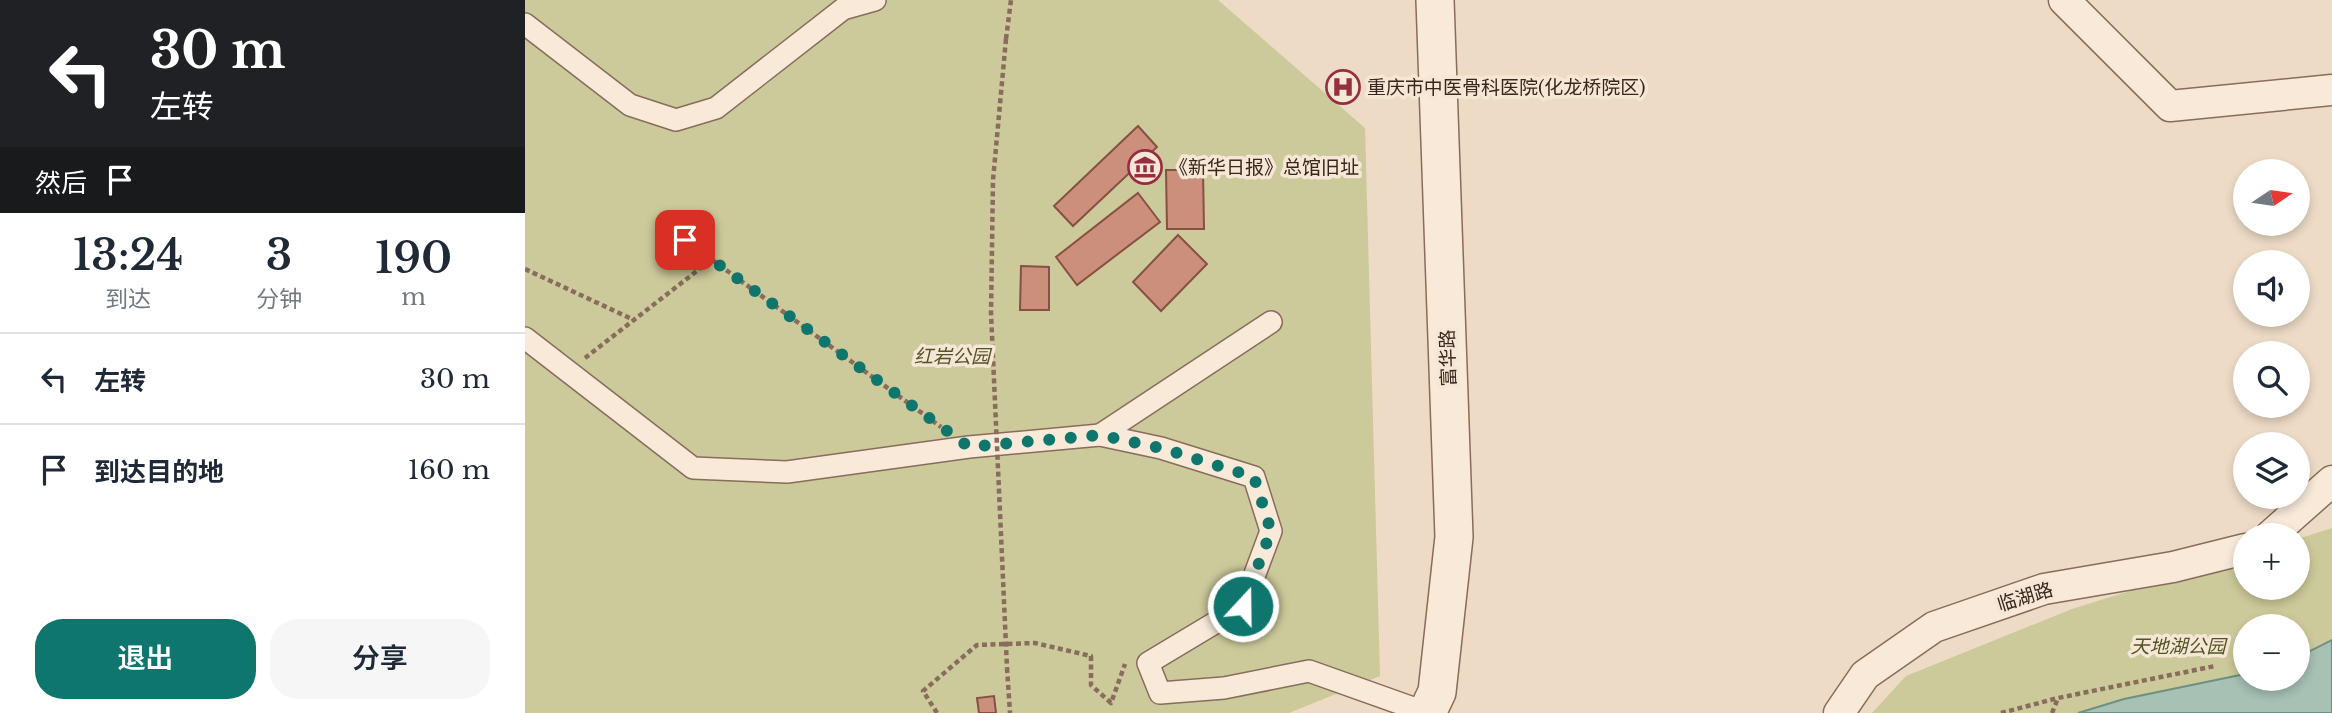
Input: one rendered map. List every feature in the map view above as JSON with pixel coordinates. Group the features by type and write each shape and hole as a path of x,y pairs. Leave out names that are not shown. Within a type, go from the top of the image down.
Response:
{"street":[{"path":"525,24 629,105 676,120 716,108 843,9 875,0"},
{"name":"富华路","path":"1418,0 1418,129 1442,535 1420,697 1427,713"},
{"name":"富华路","path":"1427,713 1437,692 1454,537 1435,0"},
{"path":"2064,0 2169,106 2332,90"},
{"path":"1100,435 1271,322"},
{"path":"525,338 693,468 787,472 969,447 1100,435 1161,448 1254,477 1271,531 1243,606 1147,663 1160,693 1224,688 1310,671 1427,713"},
{"path":"2285,523 2332,481"},
{"name":"临湖路","path":"1839,713 1865,675 1934,627 2044,589 2173,567 2233,552"}],"path":[{"path":"1010,713 991,313 993,180 1011,0"},
{"path":"685,240 969,447"},
{"path":"568,371 711,260"},
{"path":"525,269 634,320"},
{"path":"937,713 923,691 977,645 1035,643 1091,656 1091,685 1111,703 1126,661 1147,663"},
{"path":"2001,713 2058,698 2215,666"},
{"path":"2053,712 2058,698"}],"green space":[{"name":"红岩公园","path":"525,0 1218,0 1365,128 1380,676 1289,713 525,713"},
{"name":"天地湖公园","path":"2332,528 2332,713 1872,713 1906,676 2072,609 2233,559 2233,600 2310,600 2310,535"}],"shaded area":[{"path":"2332,640 2332,713 2078,713 2124,699 2233,676 2233,691 2310,691 2310,651"}],"building":[{"path":"1138,126 1157,147 1073,226 1054,206"},
{"path":"1166,170 1203,170 1204,229 1167,229"},
{"path":"1138,193 1160,222 1077,285 1056,257"},
{"path":"1178,235 1207,264 1161,311 1133,282"},
{"path":"1021,266 1049,267 1049,310 1020,310"},
{"path":"994,696 996,713 979,713 977,698"}],"place":[{"name":"重庆市中医骨科医院(化龙桥院区)","path":"1343,87"},
{"name":"《新华日报》总馆旧址","path":"1145,167"}],"route":[{"path":"685,240 969,447 1100,435 1161,448 1254,477 1271,531 1243,606"}]}
